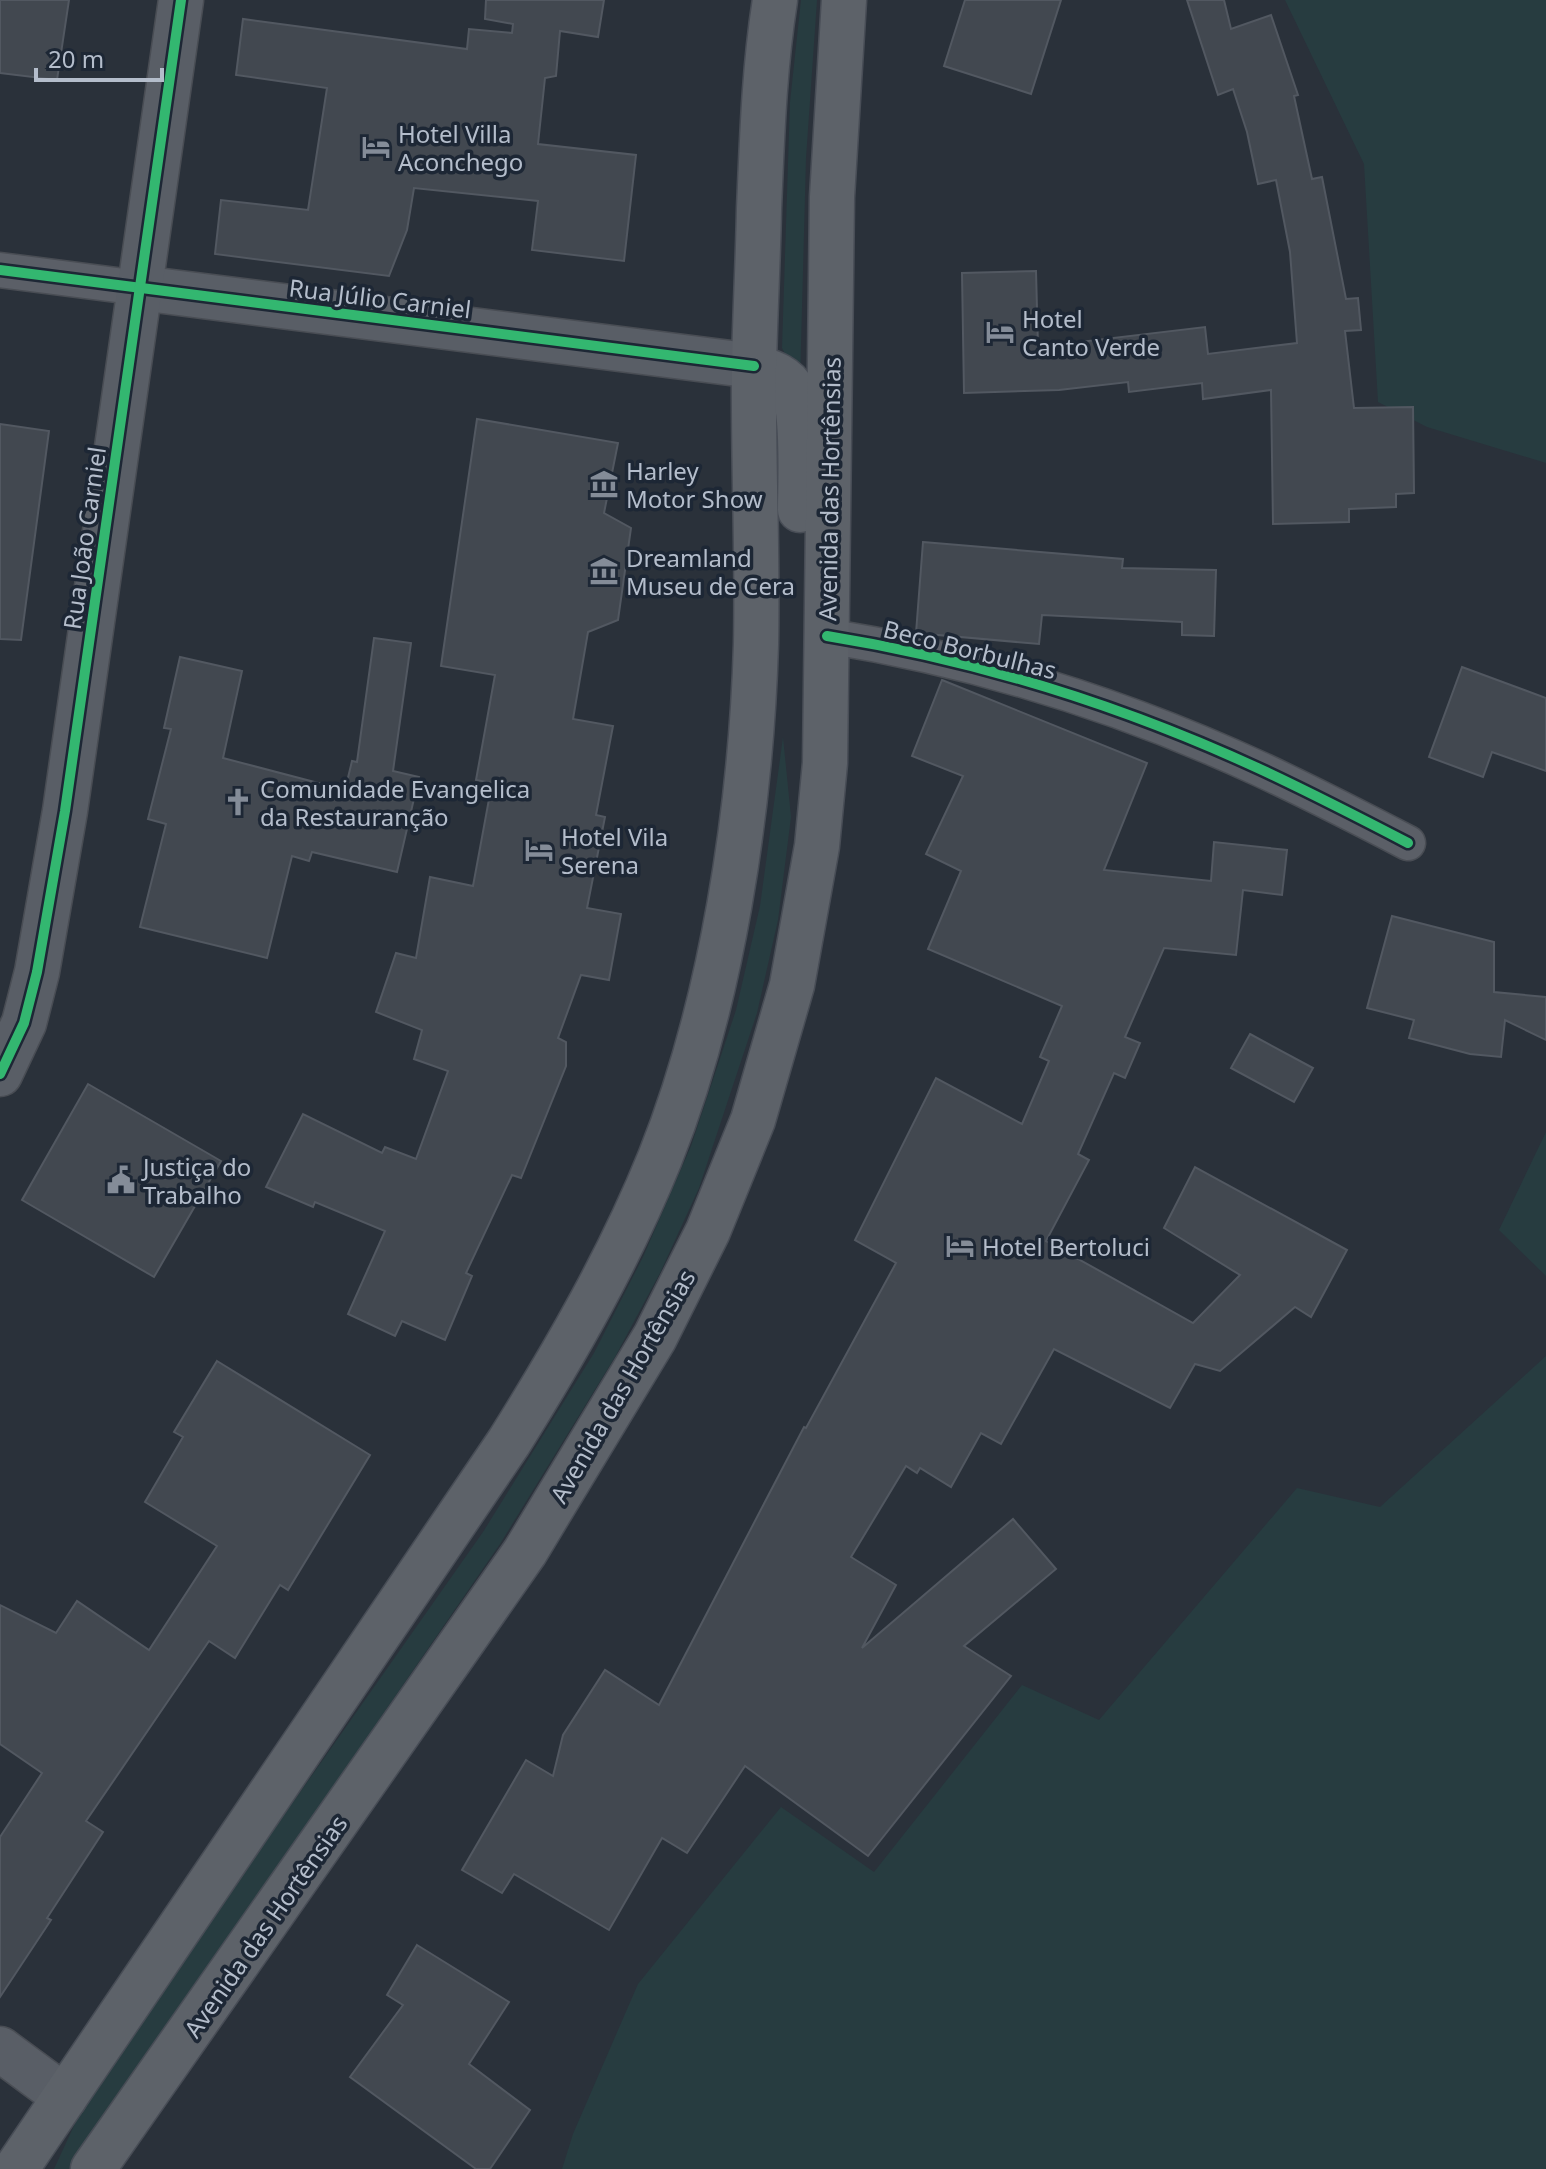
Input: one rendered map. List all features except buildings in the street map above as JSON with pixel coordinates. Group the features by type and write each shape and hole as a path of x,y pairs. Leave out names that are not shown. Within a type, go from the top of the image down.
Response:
{"main road":[{"path":"16,2169 509,1442 564,1353 660,1158 693,1062 722,941 743,813 756,645 754,366 761,150 775,0"},
{"name":"Avenida das Hortênsias","path":"93,2169 525,1552 655,1337 708,1231 753,1120 792,985 817,846 825,763 832,197 844,0"},
{"path":"754,366 780,376 792,389 799,425 806,658 825,763"}],"street":[{"name":"Rua João Carniel","path":"0,1074 24,1023 37,972 65,811 181,0"},
{"name":"Rua Júlio Carniel","path":"0,270 754,366"},
{"name":"Beco Borbulhas","path":"827,636 877,644 999,675 1102,706 1262,770 1408,843"},
{"path":"0,2049 65,2097"}],"green space":[{"path":"801,0 817,0 806,158 800,383 782,348 790,102"},
{"path":"1285,0 1546,0 1546,463 1427,427 1378,402 1364,164"},
{"path":"783,737 791,817 778,920 757,1013 699,1188 660,1273 615,1357 500,1544 70,2169 54,2169 90,2091 483,1532 594,1353 643,1257 691,1146 736,1010 760,906"},
{"path":"1546,1132 1546,1276 1499,1230"},
{"path":"1546,1356 1546,2169 562,2169 573,2134 638,1984 781,1807 874,1872 1022,1685 1099,1720 1297,1488 1380,1507"}],"cycle path":[{"path":"0,1074 24,1023 37,972 65,811 181,0"},
{"path":"0,270 754,366"},
{"path":"827,636 994,672 1157,725 1262,770 1408,843"}],"place":[{"name":"Hotel Villa Aconchego","path":"376,147"},
{"name":"Hotel Canto Verde","path":"1000,332"},
{"name":"Harley Motor Show","path":"604,484"},
{"name":"Dreamland Museu de Cera","path":"604,571"},
{"name":"Comunidade Evangelica da Restauranção","path":"238,802"},
{"name":"Hotel Vila Serena","path":"539,850"},
{"name":"Justiça do Trabalho","path":"121,1180"},
{"name":"Hotel Bertoluci","path":"960,1246"}]}
